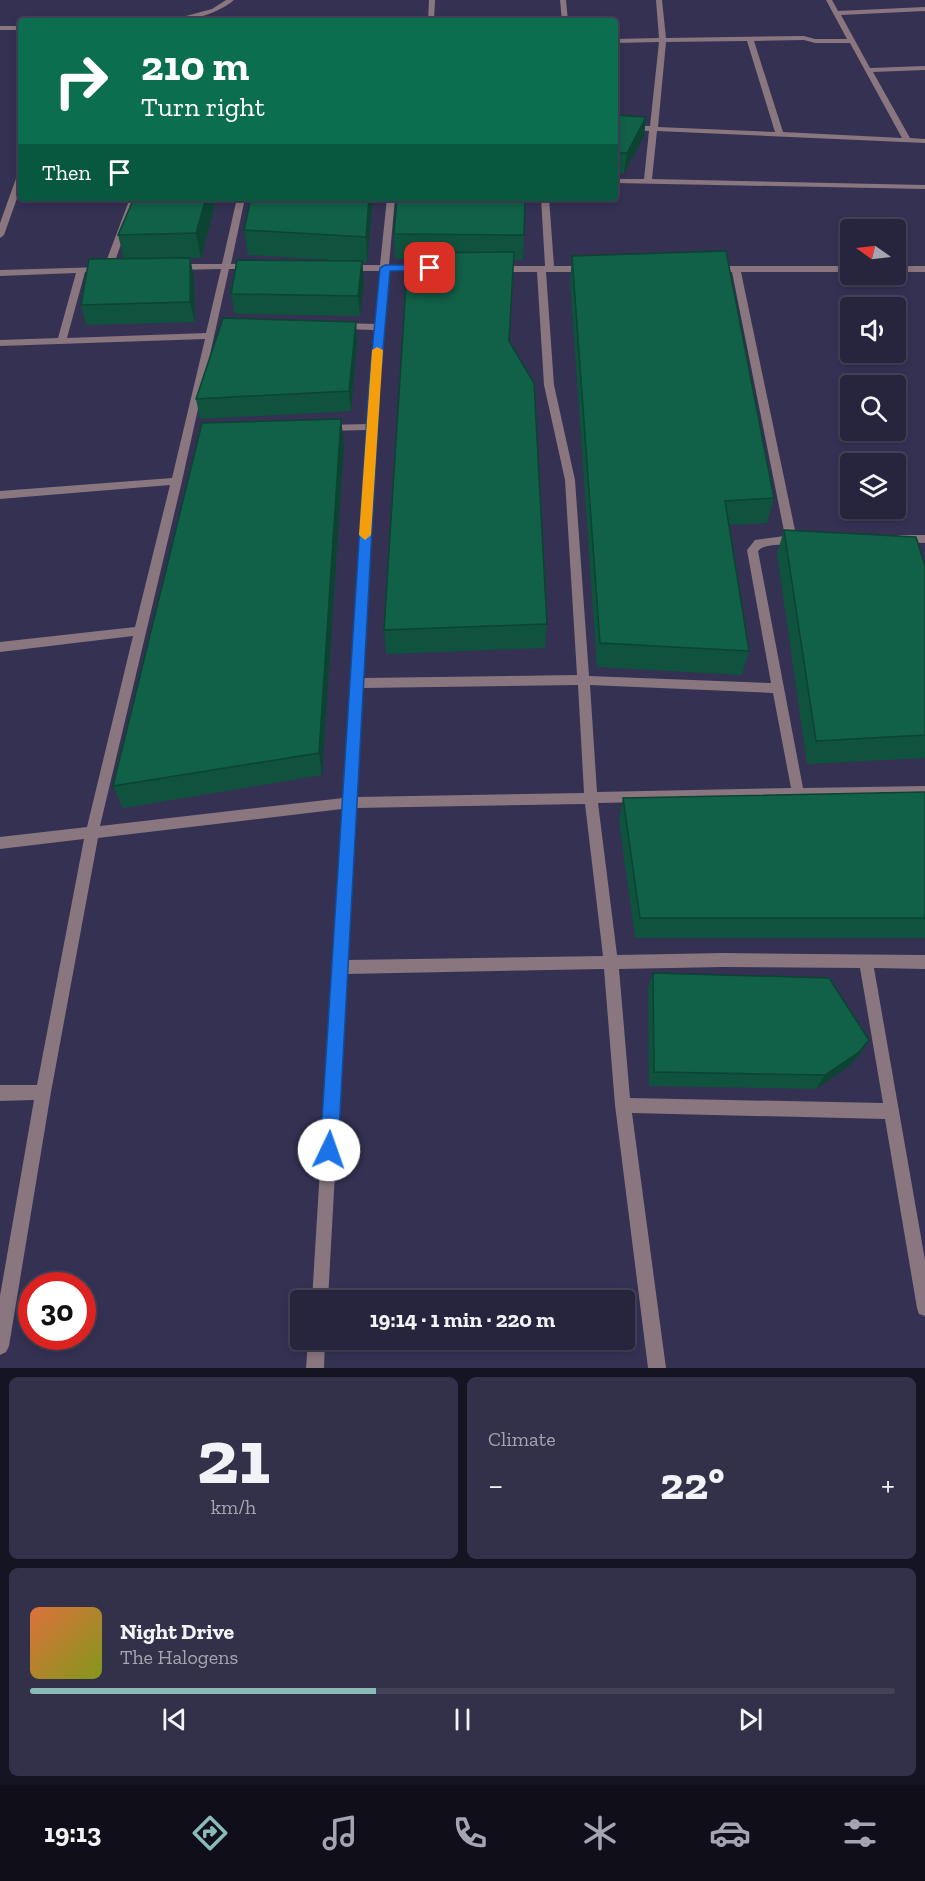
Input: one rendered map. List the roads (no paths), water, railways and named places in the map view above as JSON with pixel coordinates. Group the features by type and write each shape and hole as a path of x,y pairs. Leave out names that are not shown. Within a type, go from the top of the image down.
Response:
{"street":[{"path":"182,18 214,10 231,0"},
{"path":"431,18 432,0"},
{"path":"562,0 565,18"},
{"path":"648,182 663,36 659,0"},
{"path":"830,0 907,140"},
{"path":"837,13 925,9"},
{"path":"213,18 214,10"},
{"path":"0,28 18,28"},
{"path":"618,41 804,38 815,41 853,41"},
{"path":"750,40 780,134"},
{"path":"869,70 925,68"},
{"path":"618,128 925,141"},
{"path":"618,181 925,186"},
{"path":"0,235 18,184"},
{"path":"108,269 133,201"},
{"path":"0,1346 43,1092 92,832 177,481 194,433 216,329 226,266 241,201"},
{"path":"321,1290 371,427 391,201"},
{"path":"545,201 549,385 570,480 591,798 611,962 623,1105 657,1368"},
{"path":"167,267 260,266"},
{"path":"340,267 430,268"},
{"path":"0,273 119,269"},
{"path":"485,269 597,269"},
{"path":"701,269 840,269"},
{"path":"736,269 791,539"},
{"path":"906,269 925,269"},
{"path":"62,341 81,270"},
{"path":"332,326 379,327"},
{"path":"0,342 62,341 216,329"},
{"path":"314,429 371,427"},
{"path":"0,495 177,481"},
{"path":"798,793 752,550 759,543 814,539"},
{"path":"892,539 925,539"},
{"path":"0,647 141,632"},
{"path":"357,683 583,680 778,688"},
{"path":"0,843 350,803 925,791"},
{"path":"866,961 925,1308"},
{"path":"340,967 611,962 925,962"},
{"path":"0,1093 43,1092"},
{"path":"623,1105 891,1111"},
{"path":"315,1368 316,1350"}]}
